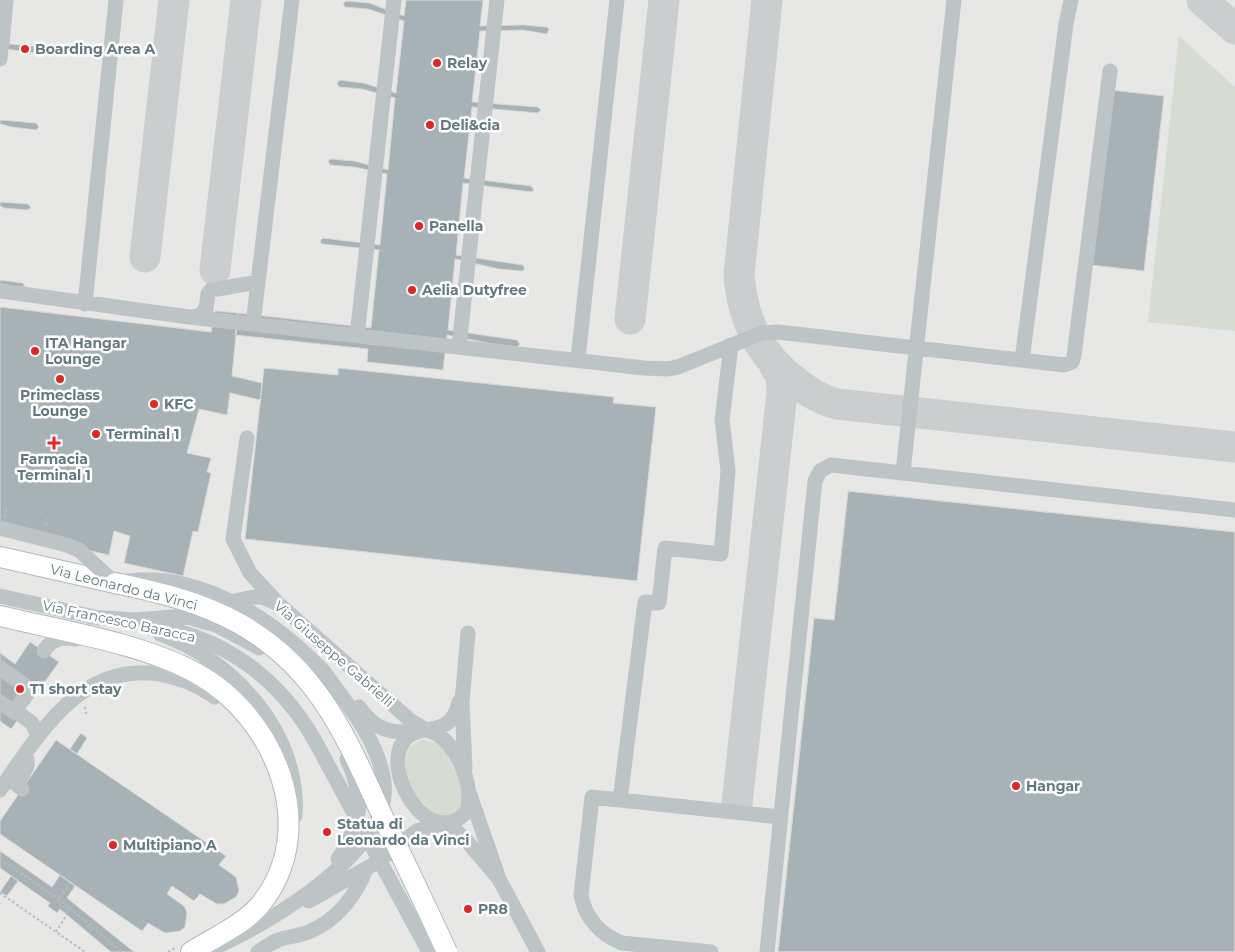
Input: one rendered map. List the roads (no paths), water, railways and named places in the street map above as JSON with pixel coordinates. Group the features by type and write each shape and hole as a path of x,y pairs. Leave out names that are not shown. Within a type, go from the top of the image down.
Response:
{"main road":[{"name":"Via Leonardo da Vinci","path":"0,557 180,598 225,616 270,644 310,682 341,727 447,952"},
{"path":"0,616 166,659 206,679 240,709 259,734 274,759 288,803 290,838 286,856 269,892 255,910 247,926 185,950"}],"street":[{"path":"1,50 6,0"},
{"path":"84,304 116,0"},
{"path":"253,324 292,0"},
{"path":"357,336 394,0"},
{"path":"459,346 497,0"},
{"path":"578,359 617,0"},
{"path":"903,472 954,0"},
{"path":"1022,360 1071,0"},
{"path":"0,291 189,317 667,369 762,333 778,332 1064,365 1072,362 1074,356 1110,72"},
{"path":"189,317 199,316 206,309 208,294 211,290 258,282"},
{"path":"620,800 646,602 659,603 664,548 721,554 728,471 722,420 731,345"},
{"path":"247,438 233,539 250,573 280,605"},
{"path":"767,952 815,481 820,471 830,465 1235,510"},
{"path":"0,528 68,545 79,550 115,582 134,580 158,581 201,590 226,599 272,626 344,687 358,712 382,775 384,786 382,805 375,822 365,838 345,860 313,889 204,952"},
{"name":"Via Francesco Baracca","path":"0,596 90,617 148,625 181,632 227,650 244,661 293,706 315,741 429,952"},
{"name":"Via Giuseppe Gabrielli","path":"90,617 134,620 174,617 192,619 207,615 226,605 249,598 262,597 280,605 422,730"},
{"path":"192,619 206,620 249,641 284,670 324,715 349,765 360,801 356,826 339,857 313,889"},
{"path":"117,622 164,636 190,648 230,676 260,707 278,736 293,780 295,821 286,856"},
{"path":"465,778 462,702 468,633"},
{"path":"44,651 47,645 58,639 65,638 88,642 97,640"},
{"path":"0,668 30,689 14,712 0,702"},
{"path":"358,712 384,730 394,732 442,727 453,719 457,712 464,671"},
{"path":"27,750 27,766 17,785 21,790 3,786 27,750 38,735 63,707 86,689 121,675 147,673 175,677 213,695 253,731 274,759"},
{"path":"21,715 32,723 38,735"},
{"path":"499,879 466,840 453,828 434,822 420,812 411,800 401,777 399,750 405,738 422,730 441,735 448,741 465,778 499,879 538,952"},
{"path":"211,952 247,926 366,869 413,833 462,817 468,807 469,793"},
{"path":"711,952 622,943 605,934 586,913 581,895 592,796 780,817"},
{"path":"258,952 279,940 313,930 328,921 356,892 366,869"}],"place":[{"name":"Boarding Area A","path":"25,49"},
{"name":"Relay","path":"437,63"},
{"name":"Deli&cia","path":"430,125"},
{"name":"Panella","path":"419,226"},
{"name":"Aelia Dutyfree","path":"412,290"},
{"name":"ITA Hangar Lounge","path":"35,351"},
{"name":"Primeclass Lounge","path":"60,379"},
{"name":"KFC","path":"154,404"},
{"name":"Terminal 1","path":"96,434"},
{"name":"Farmacia Terminal 1","path":"54,443"},
{"name":"T1 short stay","path":"20,689"},
{"name":"Hangar","path":"1016,786"},
{"name":"Statua di Leonardo da Vinci","path":"327,832"},
{"name":"Multipiano A","path":"113,845"},
{"name":"PR8","path":"468,909"}]}
